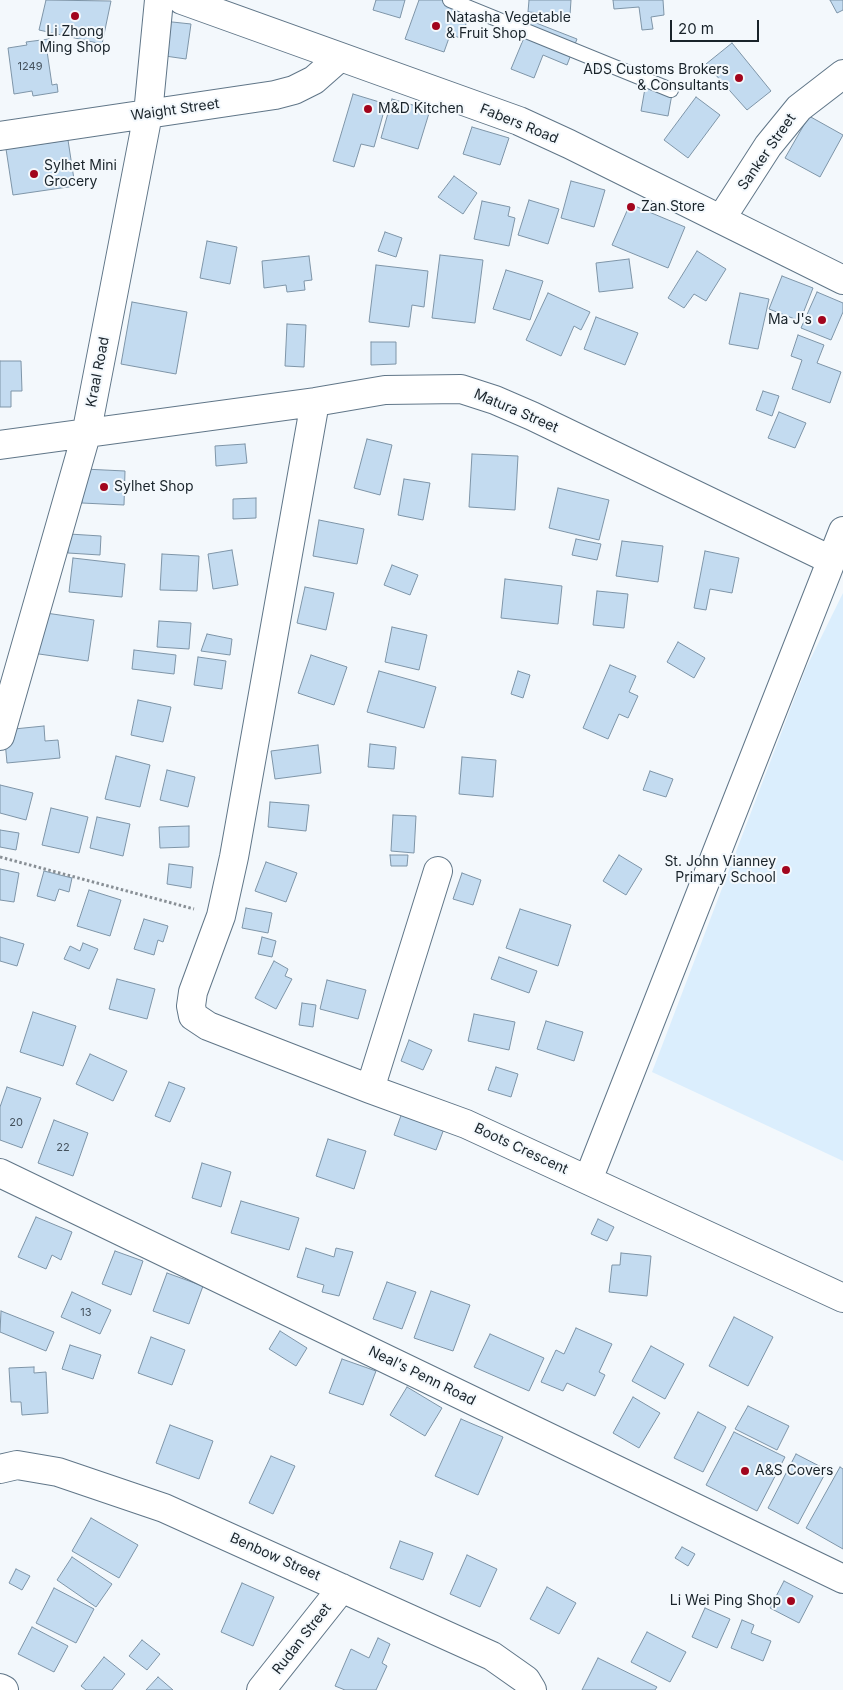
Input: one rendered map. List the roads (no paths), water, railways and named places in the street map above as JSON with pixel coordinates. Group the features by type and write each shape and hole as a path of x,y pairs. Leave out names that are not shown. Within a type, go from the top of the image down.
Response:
{"street":[{"name":"Kraal Road","path":"0,736 86,434 148,114 159,0"},
{"name":"Fabers Road","path":"182,0 519,122 843,280"},
{"name":"Waight Street","path":"0,136 275,96 294,90 314,80 338,58"},
{"name":"Sanker Street","path":"721,219 768,146 798,108 843,74"},
{"name":"Matura Street","path":"0,445 315,402 384,390 461,389 495,400 532,416 830,560"},
{"name":"Boots Crescent","path":"315,402 234,857 221,916 193,992 191,1006 193,1016 208,1026 466,1124 843,1298"},
{"path":"588,1180 843,531"},
{"path":"370,1089 438,871"},
{"name":"Neal's Penn Road","path":"0,1173 843,1580"},
{"name":"Benbow Street","path":"0,1469 17,1465 58,1472 164,1508 492,1656 526,1680 532,1690"},
{"name":"Rudan Street","path":"261,1690 342,1588"},
{"path":"0,1688 4,1690"}],"lane":[{"path":"450,0 671,90"}],"place":[{"name":"Li Zhong Ming Shop","path":"75,16"},
{"name":"Natasha Vegetable & Fruit Shop","path":"436,26"},
{"name":"ADS Customs Brokers & Consultants","path":"739,78"},
{"name":"M&D Kitchen","path":"368,109"},
{"name":"Sylhet Mini Grocery","path":"34,174"},
{"name":"Zan Store","path":"631,207"},
{"name":"Ma J's","path":"822,320"},
{"name":"Sylhet Shop","path":"104,487"},
{"name":"St. John Vianney Primary School","path":"786,870"},
{"name":"A&S Covers","path":"745,1471"},
{"name":"Li Wei Ping Shop","path":"791,1601"}]}
